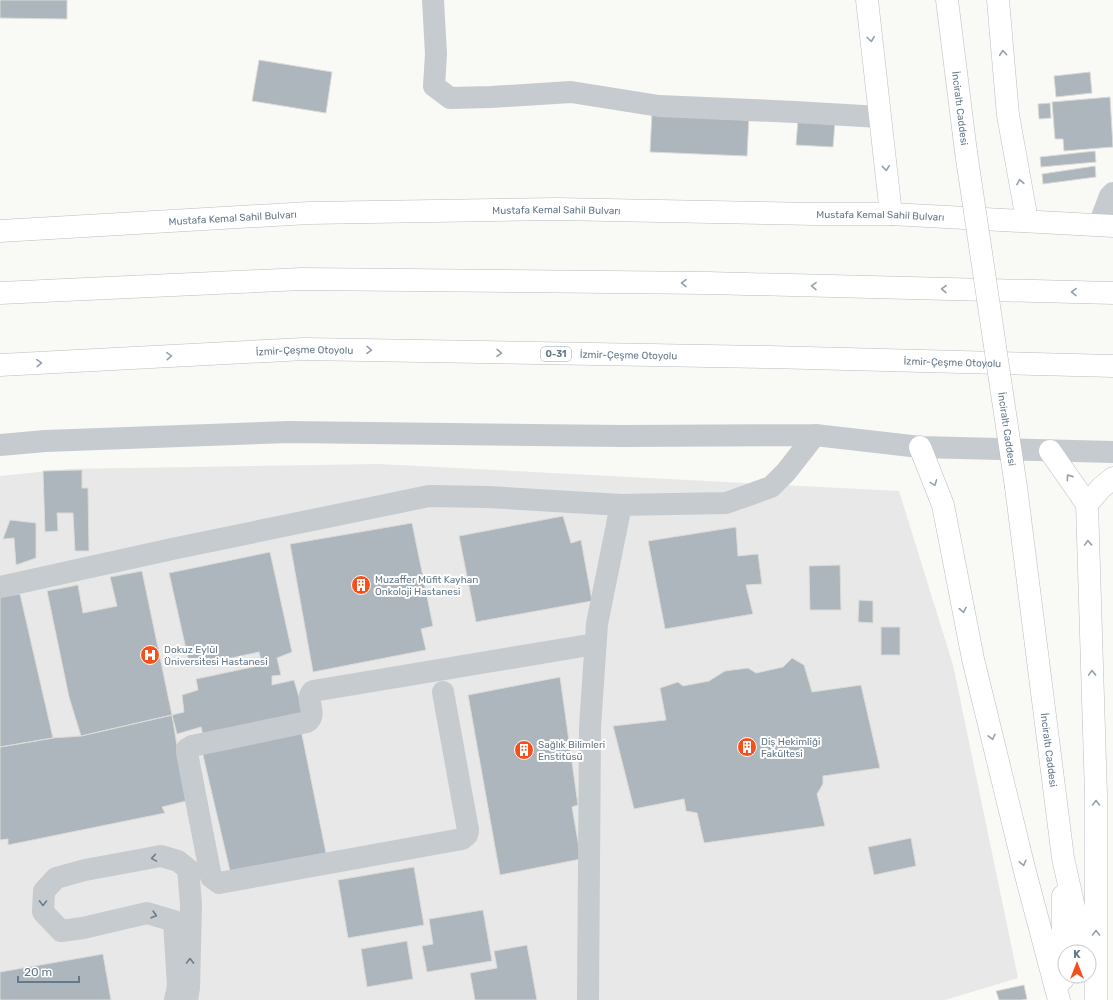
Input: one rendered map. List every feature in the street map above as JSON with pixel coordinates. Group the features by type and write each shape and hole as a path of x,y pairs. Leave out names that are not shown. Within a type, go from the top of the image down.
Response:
{"main road":[{"path":"867,0 891,214"},
{"name":"İnciraltı Caddesi","path":"947,0 966,152 1016,487 1063,858"},
{"path":"998,0 1008,115 1027,220"},
{"name":"Mustafa Kemal Sahil Bulvarı","path":"0,231 301,214 555,209 891,214 1106,225"},
{"path":"0,292 302,279 708,283 1113,293"},
{"name":"İzmir-Çeşme Otoyolu","path":"0,365 304,349 769,357 1113,366"},
{"path":"920,447 943,505 973,659 1024,868 1060,1000"},
{"path":"1050,451 1087,504 1096,795 1095,1000"},
{"path":"1087,504 1101,488 1113,478"},
{"path":"1063,858 1082,944"},
{"path":"1063,858 1063,1000"},
{"path":"1091,984 1095,1000"}],"street":[{"path":"433,0 436,54 434,86 450,98 572,92 659,106 880,117"},
{"path":"1106,225 1110,196 1113,193"},
{"path":"0,445 46,441 288,432 622,436 815,435 920,447 1113,452"},
{"path":"0,587 172,549 428,496 488,497 621,504 726,502 771,487 786,472 815,435"},
{"path":"1078,451 1113,465"},
{"path":"588,1000 590,727 595,644 597,624 621,504"},
{"path":"443,692 468,830 467,835 462,839 219,883 211,877 187,749 192,746 307,722 310,720 312,715 309,696 313,691 595,644"},
{"path":"175,1000 178,986 174,922 147,913 83,928 61,931 43,912 44,891 56,878 85,870 162,856 178,862 188,869 191,904 189,988 187,1000"}],"shaded area":[{"path":"378,464 899,491 953,665 1018,978 945,1000 0,1000 0,476 69,469"}],"building":[{"path":"0,0 67,0 67,19 0,18"},
{"path":"259,60 332,72 326,113 252,101"},
{"path":"1090,72 1092,93 1056,97 1054,76"},
{"path":"1110,97 1113,147 1064,151 1063,139 1055,139 1052,102"},
{"path":"1050,103 1051,118 1039,119 1038,104"},
{"path":"652,112 749,116 747,156 650,152"},
{"path":"798,119 835,122 833,147 796,145"},
{"path":"1095,151 1096,162 1041,167 1040,157"},
{"path":"1095,166 1096,177 1043,184 1042,174"},
{"path":"82,470 82,488 88,488 89,551 75,551 73,513 57,513 58,531 45,532 43,471"},
{"path":"563,516 571,543 581,540 592,601 476,622 459,536"},
{"path":"10,520 36,523 36,558 16,565 14,538 3,539"},
{"name":"Muzaffer Müfit Kayhan Onkoloji Hastanesi","path":"412,523 433,626 421,629 426,650 313,672 290,544"},
{"path":"736,527 738,556 758,554 762,584 746,585 753,614 665,629 648,541"},
{"path":"270,552 292,652 277,658 281,675 272,676 272,685 294,680 304,714 203,735 201,727 177,734 172,715 184,712 182,695 198,690 196,679 262,665 259,652 190,667 169,573"},
{"path":"840,565 841,610 810,610 809,566"},
{"path":"142,571 172,715 81,736 69,697 47,591 78,585 83,613 117,606 110,577"},
{"path":"20,594 53,738 0,747 0,597"},
{"path":"859,600 873,601 873,623 858,622"},
{"path":"881,627 900,627 900,655 881,655"},
{"name":"Diş Hekimliği Fakültesi","path":"792,658 804,665 812,692 861,685 880,768 823,776 823,784 817,794 825,826 704,843 697,813 686,811 684,799 634,809 613,726 666,720 660,688 678,682 683,686 709,681 725,671 748,668 756,673 783,667"},
{"name":"Sağlık Bilimleri Enstitüsü","path":"560,677 578,805 572,807 581,859 500,875 468,695"},
{"path":"172,715 186,801 162,807 165,813 8,845 8,839 0,840 0,747 53,738 81,736"},
{"path":"301,730 326,853 230,871 202,751"},
{"path":"911,838 916,866 874,875 868,847"},
{"path":"414,867 424,925 348,938 338,880"},
{"path":"483,910 492,961 427,972 422,946 433,944 429,919"},
{"path":"407,941 413,979 367,987 361,949"},
{"path":"527,945 537,1000 475,1000 470,973 497,968 494,951"},
{"path":"103,954 111,1000 0,1000 0,972"},
{"path":"1024,985 1027,999 999,1000 996,991"}],"place":[{"name":"Muzaffer Müfit Kayhan Onkoloji Hastanesi","path":"361,585"},
{"name":"Dokuz Eylül Üniversitesi Hastanesi","path":"150,655"},
{"name":"Diş Hekimliği Fakültesi","path":"747,747"},
{"name":"Sağlık Bilimleri Enstitüsü","path":"524,750"}]}
